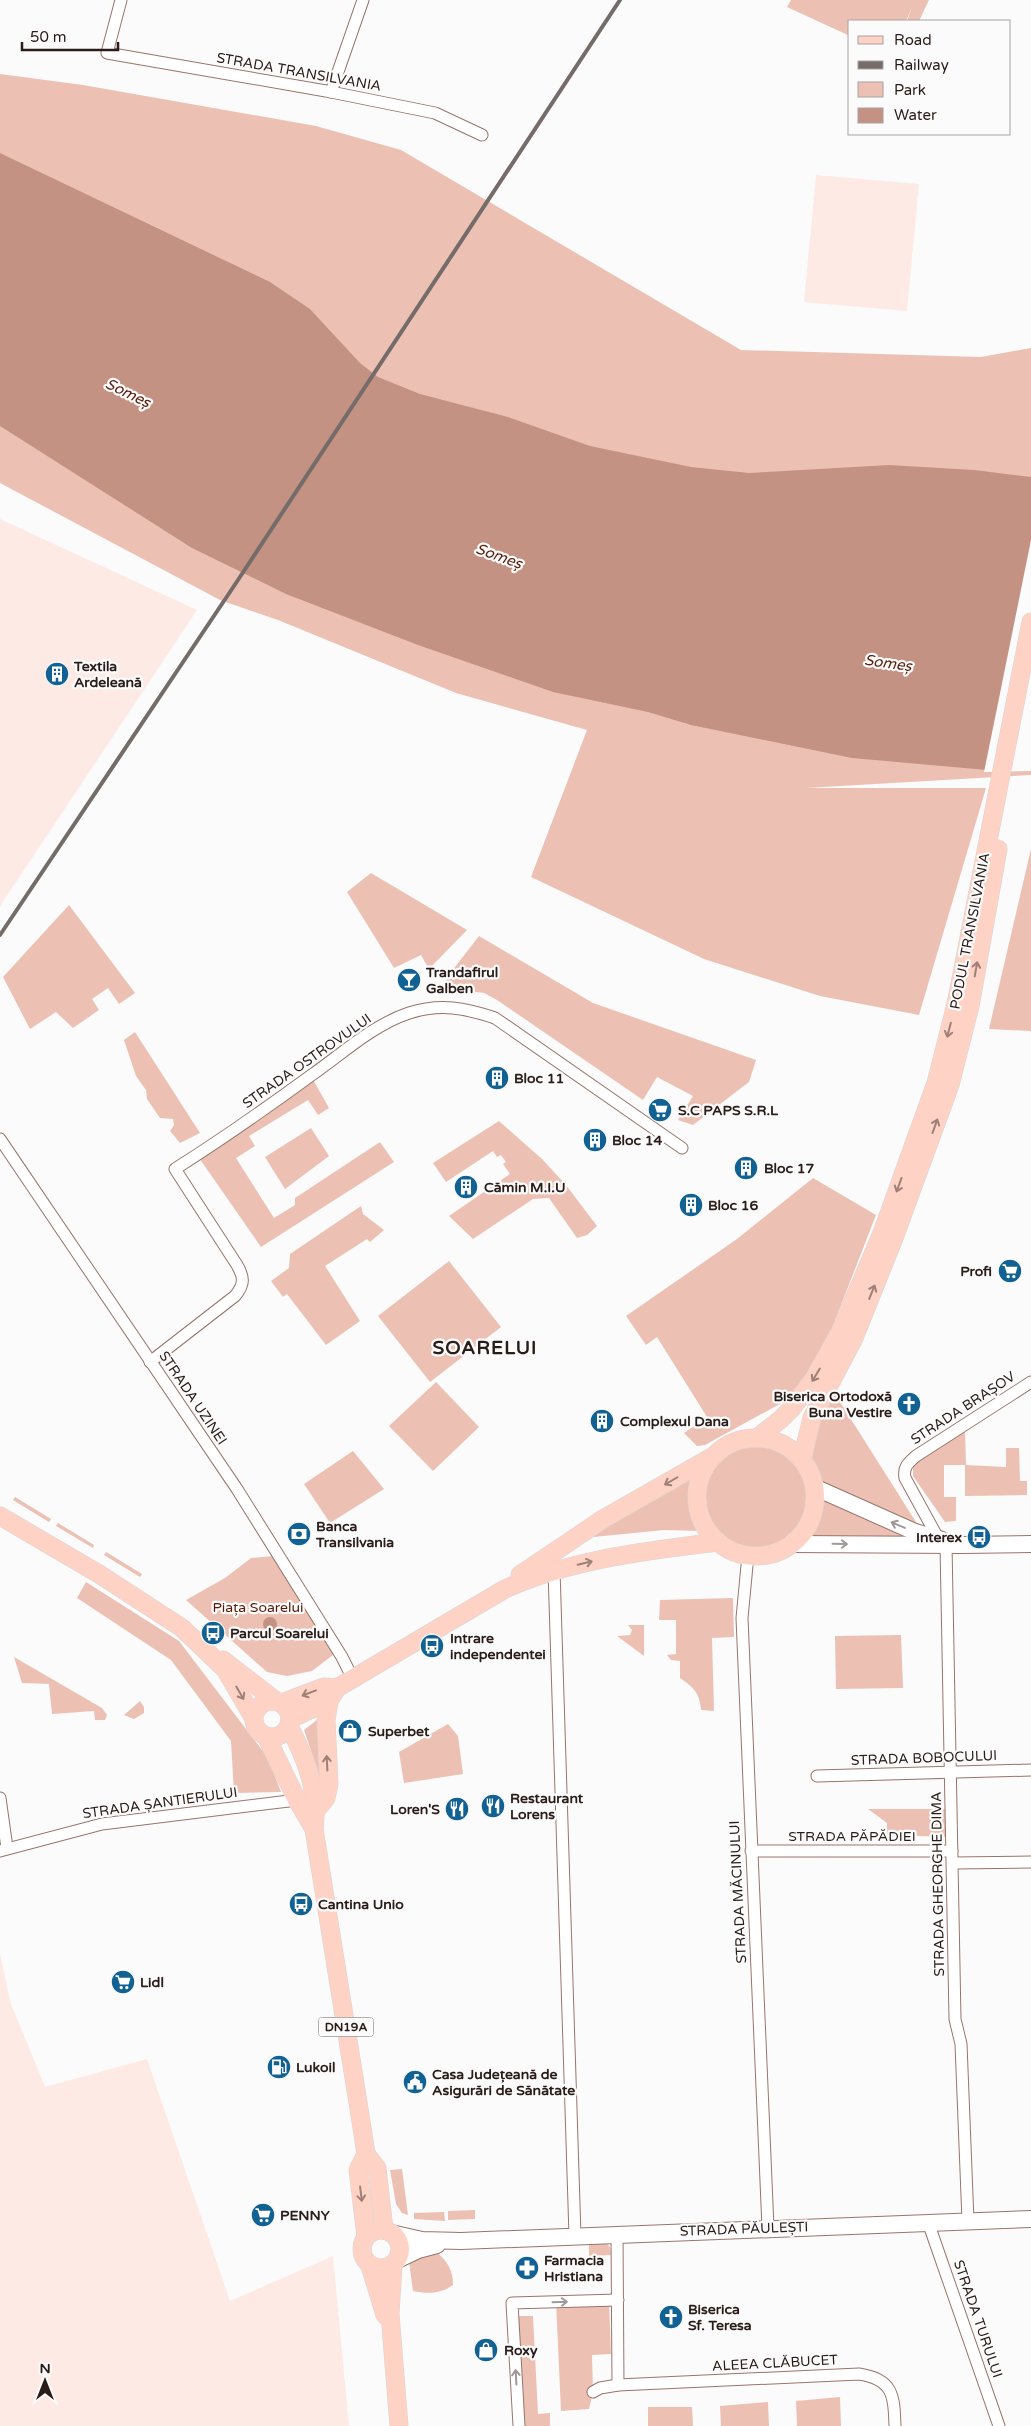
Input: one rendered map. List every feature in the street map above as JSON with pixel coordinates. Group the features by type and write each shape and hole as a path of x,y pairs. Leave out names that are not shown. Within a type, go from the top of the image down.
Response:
{"main road":[{"name":"PODUL TRANSILVANIA","path":"888,1236 936,1084 954,1013 1031,622"},
{"name":"PODUL TRANSILVANIA","path":"888,1236 950,1085 970,1006 1031,684"},
{"path":"757,1438 781,1419 814,1379 888,1236"},
{"path":"802,1459 812,1418 854,1338 888,1236"},
{"path":"461,1615 603,1519 733,1443 757,1438 782,1444 802,1459 810,1472 814,1487 814,1505 809,1523 792,1544"},
{"path":"713,1456 701,1475 697,1496 701,1518 711,1535 718,1542 727,1548 748,1555 775,1552 792,1544 1031,1544"},
{"path":"814,1487 915,1532 948,1543"},
{"path":"0,1516 144,1602 182,1628 225,1669 253,1717 257,1729 266,1736 279,1735 289,1723 333,1694 353,1678 505,1589 554,1570 636,1553 718,1542"},
{"path":"201,1645 248,1677 286,1708 289,1723"},
{"path":"253,1717 261,1704 268,1701 279,1702 324,1687 333,1694"},
{"path":"317,1808 326,1798 329,1784 326,1720 333,1694"},
{"name":"DN19A","path":"289,1723 306,1764 317,1808 314,1829 366,2154 377,2168 388,2232"},
{"name":"DN19A","path":"266,1736 296,1800 314,1829"},
{"name":"DN19A","path":"366,2154 358,2170 366,2236"},
{"name":"STRADA PĂULEȘTI","path":"388,2232 422,2240 457,2241 1031,2219"},
{"path":"391,2337 370,2266 361,2253 361,2246 366,2236 372,2232 388,2232 397,2238 400,2245 395,2262 390,2296 391,2337 398,2426"},
{"name":"STRADA PĂULEȘTI","path":"395,2262 426,2247 457,2241"},
{"path":"370,2266 381,2269 395,2262"}],"street":[{"name":"STRADA TRANSILVANIA","path":"121,0 107,53 330,92 435,113 482,135"},
{"path":"330,92 363,0"},
{"name":"STRADA OSTROVULUI","path":"150,1362 235,1296 243,1284 243,1275 237,1264 175,1170 212,1146 376,1028 409,1013 440,1007 466,1008 495,1018 682,1148"},
{"name":"STRADA UZINEI","path":"0,1139 237,1489 329,1635 353,1678"},
{"name":"STRADA BRAȘOV","path":"948,1543 906,1478 904,1471 907,1463 1031,1382"},
{"name":"STRADA GHEORGHE DIMA","path":"948,1543 955,2019 960,2044 968,2221"},
{"name":"STRADA MĂCINULUI","path":"748,1555 742,1618 768,2228"},
{"path":"554,1570 574,2236"},
{"name":"STRADA BOBOCULUI","path":"817,1776 1031,1770"},
{"path":"0,1798 4,1850"},
{"name":"STRADA ȘANTIERULUI","path":"4,1850 102,1824 296,1800"},
{"name":"STRADA PĂPĂDIEI","path":"751,1851 952,1851"},
{"path":"953,1863 1031,1862"},
{"name":"STRADA TURULUI","path":"928,2222 999,2426"},
{"path":"617,2234 618,2385"},
{"path":"519,2426 512,2303 618,2300"},
{"name":"ALEEA CLĂBUCET","path":"593,2392 600,2388 618,2385 859,2374 874,2376 885,2383 894,2403 896,2426"}],"shaded area":[{"path":"816,175 919,184 907,311 804,302"},
{"path":"0,519 197,610 0,906"},
{"path":"0,1954 11,2004 45,2087 147,2059 230,2301 333,2256 349,2426 0,2426"}],"green space":[{"path":"791,0 929,0 919,20 907,20 912,7 906,20 848,20 848,35 787,7"},
{"path":"0,74 83,85 316,126 401,150 741,350 981,357 1031,348 1031,775 806,788 986,788 919,1015 820,996 704,959 531,877 587,730 456,693 278,620 220,600 0,483"},
{"path":"1031,849 1031,1031 989,1029"},
{"path":"371,873 467,930 429,969 421,955 394,968 347,892"},
{"path":"69,905 135,993 119,1004 108,988 92,999 99,1010 73,1028 56,1012 30,1029 3,977"},
{"path":"479,936 593,1003 756,1060 749,1082 693,1125 678,1120 693,1096 657,1077 643,1100 497,1000 484,993 459,990 446,982 448,976"},
{"path":"135,1032 200,1133 180,1143 170,1131 174,1125 173,1119 160,1118 147,1099 146,1090 136,1076 124,1040"},
{"path":"311,1076 329,1108 318,1115 308,1100 249,1136 255,1146 236,1158 274,1218 295,1205 295,1198 380,1142 394,1162 261,1247 197,1155"},
{"path":"499,1121 542,1159 566,1185 597,1226 587,1235 577,1238 549,1198 533,1199 473,1239 449,1216 510,1174 503,1164 506,1162 501,1155 497,1157 493,1151 446,1182 433,1163"},
{"path":"311,1128 329,1156 285,1189 265,1157"},
{"path":"813,1178 876,1215 829,1336 811,1371 787,1400 705,1445 697,1446 684,1433 707,1417 657,1337 646,1345 626,1316 737,1239"},
{"path":"361,1206 363,1214 384,1230 370,1242 367,1239 325,1266 360,1321 326,1345 287,1294 283,1297 271,1281 289,1268 290,1254"},
{"path":"449,1261 501,1327 430,1382 378,1316"},
{"path":"436,1382 479,1427 433,1471 389,1426"},
{"path":"835,1394 921,1530 816,1481 808,1459 817,1419"},
{"path":"965,1429 966,1465 1006,1467 1006,1448 1019,1448 1020,1481 1027,1481 1027,1495 965,1496 965,1465 944,1465 944,1497 956,1497 956,1521 945,1522 913,1476 913,1463"},
{"path":"756,1438 767,1439 789,1448 805,1464 814,1486 814,1508 805,1530 789,1546 767,1555 756,1556 745,1555 723,1546 707,1530 698,1508 697,1497 698,1486 707,1464 723,1448 745,1439"},
{"path":"353,1451 384,1489 330,1523 304,1484"},
{"path":"700,1470 695,1485 694,1500 697,1516 703,1531 664,1530 583,1538"},
{"path":"816,1491 940,1542 798,1541 809,1530 815,1519 817,1512"},
{"path":"15,1497 51,1519 49,1522 13,1500"},
{"path":"58,1523 94,1545 93,1548 56,1526"},
{"path":"106,1552 142,1574 140,1577 104,1555"},
{"name":"Piața Soarelui","path":"274,1556 321,1623 333,1655 312,1671 287,1676 267,1672 186,1600 225,1578 251,1558"},
{"path":"86,1582 179,1641 268,1758 281,1792 234,1793 231,1741 171,1660 77,1598"},
{"path":"733,1598 734,1637 712,1638 714,1711 701,1710 695,1691 680,1678 680,1661 671,1660 667,1655 676,1654 676,1620 659,1620 660,1600"},
{"path":"628,1625 644,1625 644,1656 617,1636 630,1635 632,1630"},
{"path":"901,1635 903,1688 836,1689 835,1636"},
{"path":"14,1657 102,1708 107,1715 105,1720 95,1720 94,1711 52,1714 49,1684 22,1683"},
{"path":"140,1701 144,1707 144,1713 134,1719 124,1715"},
{"path":"322,1716 321,1780 304,1730"},
{"path":"448,1724 458,1736 463,1774 404,1783 399,1752"},
{"path":"868,1809 947,1809 948,1837 887,1835 887,1823"},
{"path":"402,2169 408,2215 402,2213 396,2204 390,2170"},
{"path":"475,2210 475,2219 448,2220 448,2211"},
{"path":"444,2212 445,2221 414,2219 414,2213"},
{"path":"589,2241 605,2242 610,2247 611,2255 589,2256"},
{"path":"438,2253 449,2267 453,2285 434,2292 413,2291 409,2262 416,2256"},
{"path":"609,2300 611,2354 592,2355 593,2392 589,2409 561,2411 556,2302"},
{"path":"512,2316 533,2316 538,2414 550,2413 550,2426 519,2426"},
{"path":"840,2397 841,2426 797,2426 796,2401"},
{"path":"768,2402 769,2426 721,2426 720,2406"},
{"path":"648,2407 692,2407 693,2426 648,2426"}],"water":[{"name":"Someș","path":"0,153 270,282 310,309 360,363 378,377 420,394 508,417 590,446 691,467 749,473 889,465 974,470 1031,477 1031,769 998,771 852,758 691,725 648,712 553,692 418,645 286,594 192,548 0,426"},
{"path":"267,1617 273,1617 277,1624 273,1631 267,1631 263,1627 263,1621"}],"pier":[{"path":"1031,540 1031,771 984,772 994,723"}],"railway":[{"path":"0,935 232,589 620,0"}],"place":[{"name":"Textila Ardeleană","path":"57,674"},
{"name":"Trandafirul Galben","path":"409,980"},
{"name":"Bloc 11","path":"497,1078"},
{"name":"S.C PAPS S.R.L","path":"660,1110"},
{"name":"Bloc 14","path":"595,1140"},
{"name":"Bloc 17","path":"746,1168"},
{"name":"Cămin M.I.U","path":"466,1187"},
{"name":"Bloc 16","path":"691,1205"},
{"name":"Profi","path":"1010,1271"},
{"name":"Biserica Ortodoxă Buna Vestire","path":"909,1404"},
{"name":"Complexul Dana","path":"602,1421"},
{"name":"Banca Transilvania","path":"299,1534"},
{"name":"Interex","path":"979,1537"},
{"name":"Parcul Soarelui","path":"213,1633"},
{"name":"Intrare independentei","path":"432,1646"},
{"name":"Superbet","path":"350,1731"},
{"name":"Restaurant Lorens","path":"493,1806"},
{"name":"Loren'S","path":"457,1809"},
{"name":"Cantina Unio","path":"301,1904"},
{"name":"Lidl","path":"123,1982"},
{"name":"Lukoil","path":"279,2067"},
{"name":"Casa Județeană de Asigurări de Sănătate","path":"415,2082"},
{"name":"PENNY","path":"263,2215"},
{"name":"Farmacia Hristiana","path":"527,2268"},
{"name":"Biserica Sf. Teresa","path":"671,2317"},
{"name":"Roxy","path":"486,2350"}],"district":[{"name":"SOARELUI","path":"485,1348"}]}
